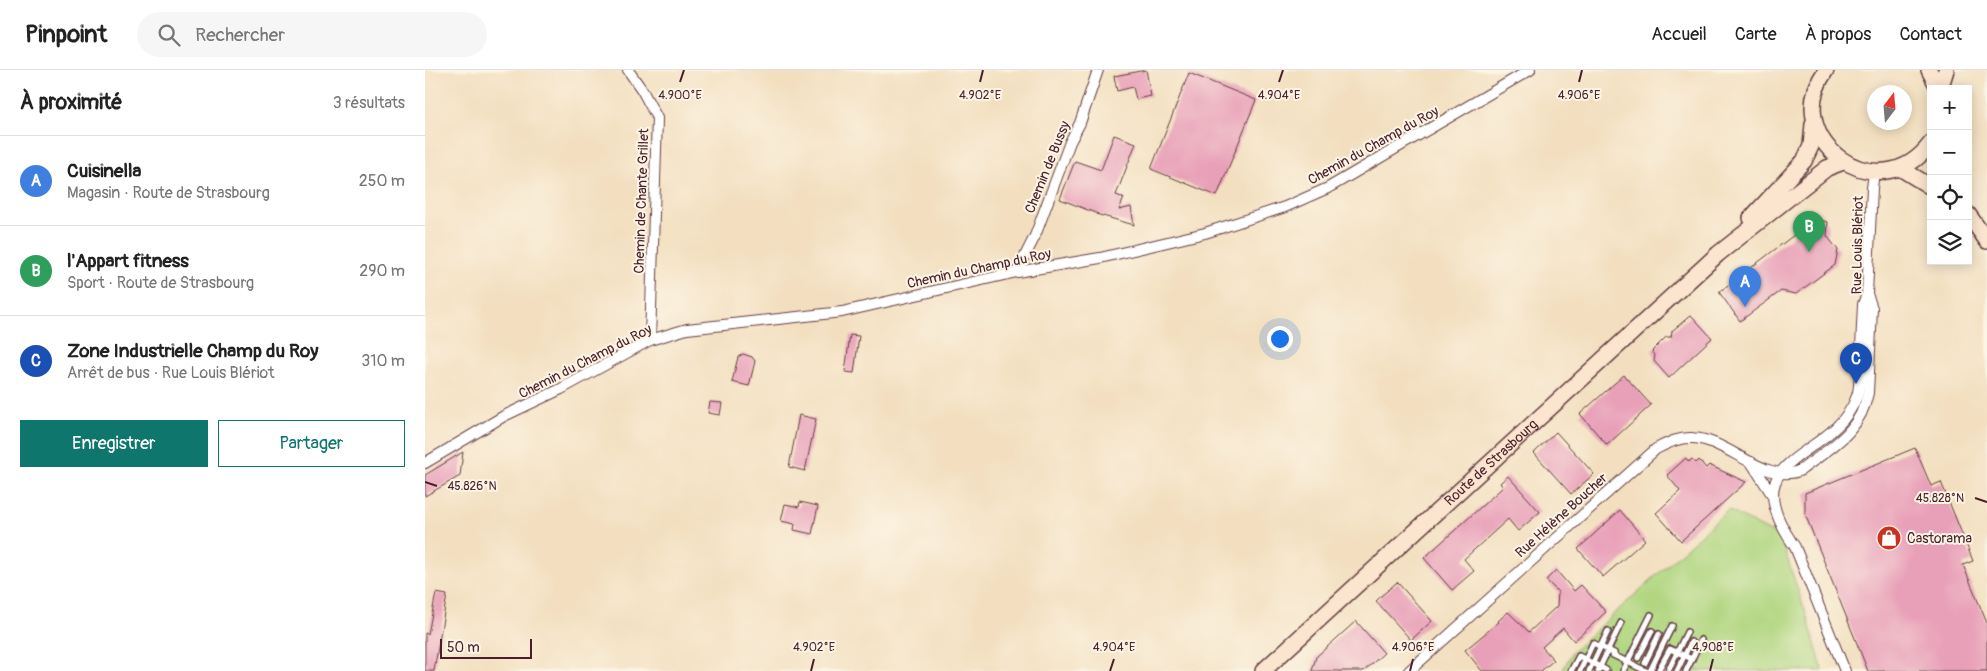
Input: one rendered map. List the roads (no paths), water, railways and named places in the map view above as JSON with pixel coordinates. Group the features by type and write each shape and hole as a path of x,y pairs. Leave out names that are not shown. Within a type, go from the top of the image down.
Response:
{"main road":[{"path":"1929,70 1937,85"},
{"path":"1940,85 1946,70"},
{"name":"Route de Strasbourg","path":"1718,254 1804,161 1811,146 1814,120 1813,106 1820,73"},
{"path":"1814,120 1820,136 1830,151 1843,162 1858,169 1874,172 1900,168 1913,161 1927,147"},
{"name":"Route de Strasbourg","path":"1263,671 1718,254 1827,168 1843,162"},
{"path":"1900,168 1927,185"},
{"path":"1971,220 1978,232"}],"street":[{"name":"Chemin de Chante Grillet","path":"629,70 643,90 657,118 651,340"},
{"name":"Chemin de Bussy","path":"1017,272 1035,236 1070,142 1080,123 1098,70"},
{"name":"Chemin du Champ du Roy","path":"425,463 504,416 561,389 651,340 687,329 842,312 1017,272 1100,258 1185,238 1285,207 1328,188 1530,70"},
{"name":"Rue Louis Blériot","path":"1779,473 1793,474 1801,470 1852,430 1865,406 1870,362 1872,308 1867,294 1871,188 1874,172"},
{"path":"1845,671 1795,547 1785,532 1775,506 1773,484 1779,473 1792,461 1835,429 1846,417 1858,395 1863,304 1867,294"},
{"name":"Rue Hélène Boucher","path":"1409,671 1656,449 1673,440 1693,438 1715,444 1773,472 1779,473"},
{"path":"1751,462 1777,464 1792,461"},
{"path":"1751,462 1773,496"}],"lane":[{"path":"1623,671 1651,615"},
{"path":"1599,669 1621,623"},
{"path":"1650,671 1672,626"},
{"path":"1645,627 1666,638"},
{"path":"1589,671 1609,631"},
{"path":"1638,658 1652,631"},
{"path":"1668,671 1687,632"},
{"path":"1645,663 1659,634"},
{"path":"1686,671 1701,640"},
{"path":"1677,671 1691,642"},
{"path":"1580,671 1593,643 1639,669 1646,671"},
{"path":"1659,670 1670,649 1692,659"},
{"path":"1571,671 1579,656 1593,663 1599,669 1606,670"}],"place":[{"name":"l'Appart fitness","path":"1809,252"},
{"name":"Cuisinella","path":"1745,307"},
{"name":"Zone Industrielle Champ du Roy","path":"1856,384"},
{"name":"Castorama","path":"1889,538"}]}
